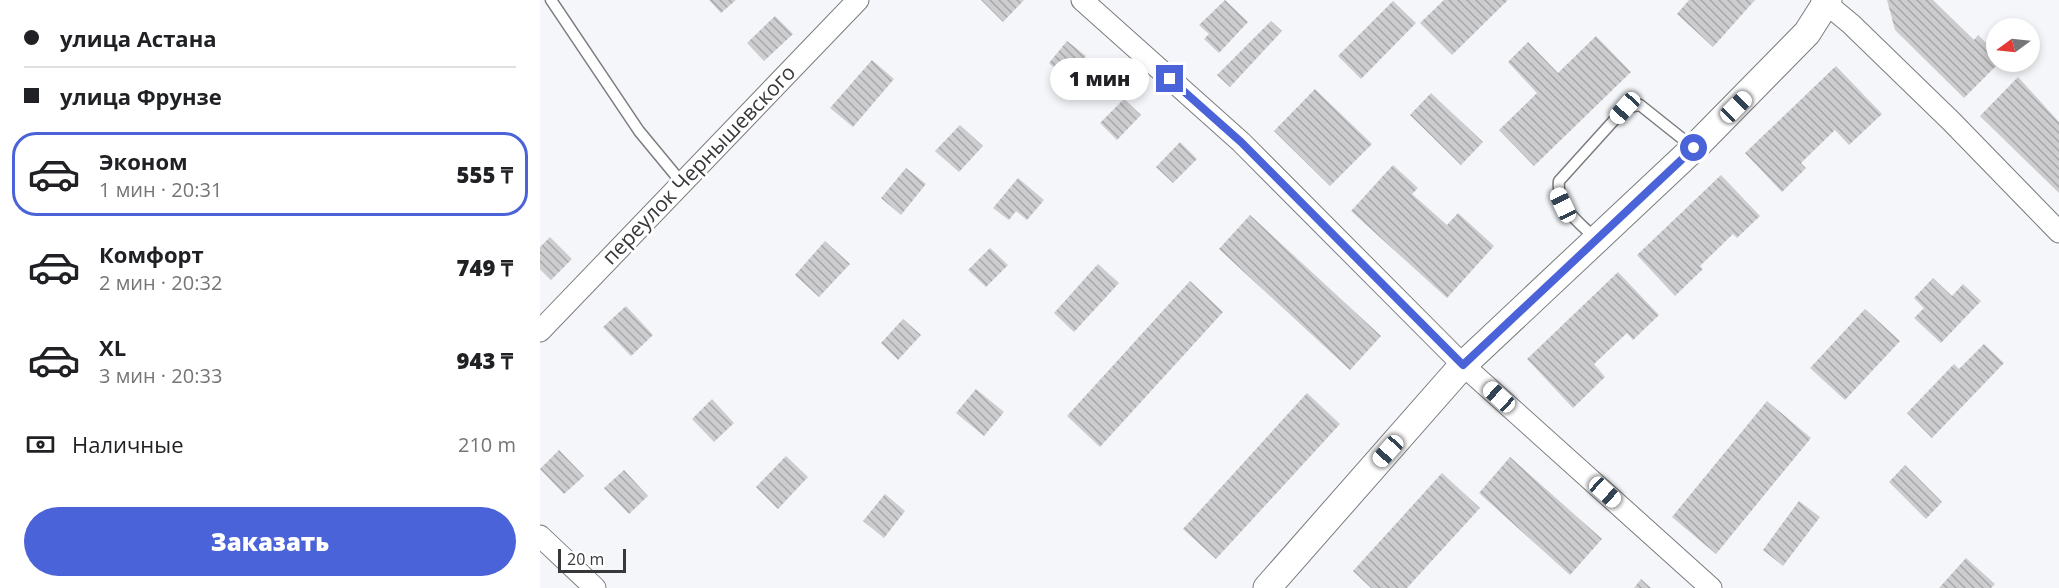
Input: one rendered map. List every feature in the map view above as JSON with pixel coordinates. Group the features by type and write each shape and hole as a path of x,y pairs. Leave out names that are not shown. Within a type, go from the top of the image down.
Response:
{"street":[{"name":"переулок Чернышевского","path":"542,323 682,183 858,0"},
{"path":"1082,0 1241,142 1463,365 1711,588"},
{"path":"1267,588 1463,365 1694,148 1807,33 1825,1 1942,113 2059,232"},
{"path":"540,536 595,588"}],"lane":[{"path":"551,0 639,131 682,183"},
{"path":"1597,240 1563,205 1557,194 1558,182 1625,108 1640,105 1694,148"}],"building":[{"path":"709,0 736,0 721,13"},
{"path":"981,0 1024,0 1003,22"},
{"path":"1225,0 1248,22 1219,53 1204,39 1209,34 1199,25"},
{"path":"1444,0 1508,0 1452,55 1420,23"},
{"path":"1689,0 1755,0 1713,47 1677,14"},
{"path":"1887,0 1933,0 1974,40 1978,35 1986,43 1986,72 1990,72 1964,98 1895,30"},
{"path":"1393,1 1416,23 1361,79 1338,56"},
{"path":"775,16 793,34 764,61 747,43"},
{"path":"1271,21 1282,31 1230,87 1217,75"},
{"path":"1596,36 1631,72 1534,166 1499,130 1537,93 1508,62 1528,42 1558,73"},
{"path":"1067,41 1086,56 1067,79 1049,63"},
{"path":"872,60 894,79 853,127 830,108"},
{"path":"1836,66 1882,114 1849,145 1835,130 1801,163 1806,168 1782,192 1745,153"},
{"path":"2018,77 2059,122 2059,193 1980,116"},
{"path":"1315,89 1372,144 1330,186 1274,131"},
{"path":"1431,93 1483,142 1461,165 1410,115"},
{"path":"1124,99 1141,115 1117,140 1100,123"},
{"path":"960,125 983,146 959,172 935,151"},
{"path":"1180,142 1197,159 1173,183 1156,167"},
{"path":"1393,165 1418,188 1412,194 1447,225 1458,213 1494,246 1447,298 1351,211"},
{"path":"906,168 926,184 901,215 881,198"},
{"path":"1721,175 1760,216 1737,238 1733,234 1700,266 1703,269 1675,296 1637,255"},
{"path":"1018,178 1044,200 1027,220 1016,211 1009,220 993,208"},
{"path":"1250,215 1381,336 1350,370 1219,249"},
{"path":"550,237 572,259 551,280 540,269 540,247"},
{"path":"825,241 850,264 819,297 795,275"},
{"path":"990,248 1008,265 986,287 968,270"},
{"path":"1098,264 1119,283 1074,332 1054,313"},
{"path":"1618,272 1659,315 1633,340 1627,333 1594,364 1605,377 1573,408 1527,359"},
{"path":"1933,278 1952,296 1963,284 1981,301 1941,343 1914,318 1924,308 1914,298"},
{"path":"1190,281 1223,312 1100,447 1067,416"},
{"path":"626,306 653,335 631,356 603,327"},
{"path":"1865,309 1900,341 1845,400 1810,368"},
{"path":"903,319 921,335 898,360 881,343"},
{"path":"1984,344 2004,363 1932,438 1907,413 1954,364 1959,369"},
{"path":"976,389 1004,412 984,436 956,413"},
{"path":"1307,393 1340,424 1216,559 1183,529"},
{"path":"712,399 734,423 714,442 692,419"},
{"path":"1767,401 1811,438 1716,554 1672,517"},
{"path":"559,450 584,476 564,494 540,469"},
{"path":"786,456 808,477 778,509 756,487"},
{"path":"1510,457 1602,539 1570,575 1479,493"},
{"path":"1905,465 1942,502 1926,519 1889,482"},
{"path":"624,470 648,496 629,514 604,488"},
{"path":"1442,473 1480,508 1407,588 1371,588 1353,571"},
{"path":"885,494 905,511 884,538 863,521"},
{"path":"1799,501 1820,517 1783,566 1763,550"},
{"path":"1966,558 1995,584 1991,588 1939,588"},
{"path":"1641,579 1651,588 1634,588"}],"route":[{"path":"1170,79 1241,142 1463,365 1694,148"}]}
